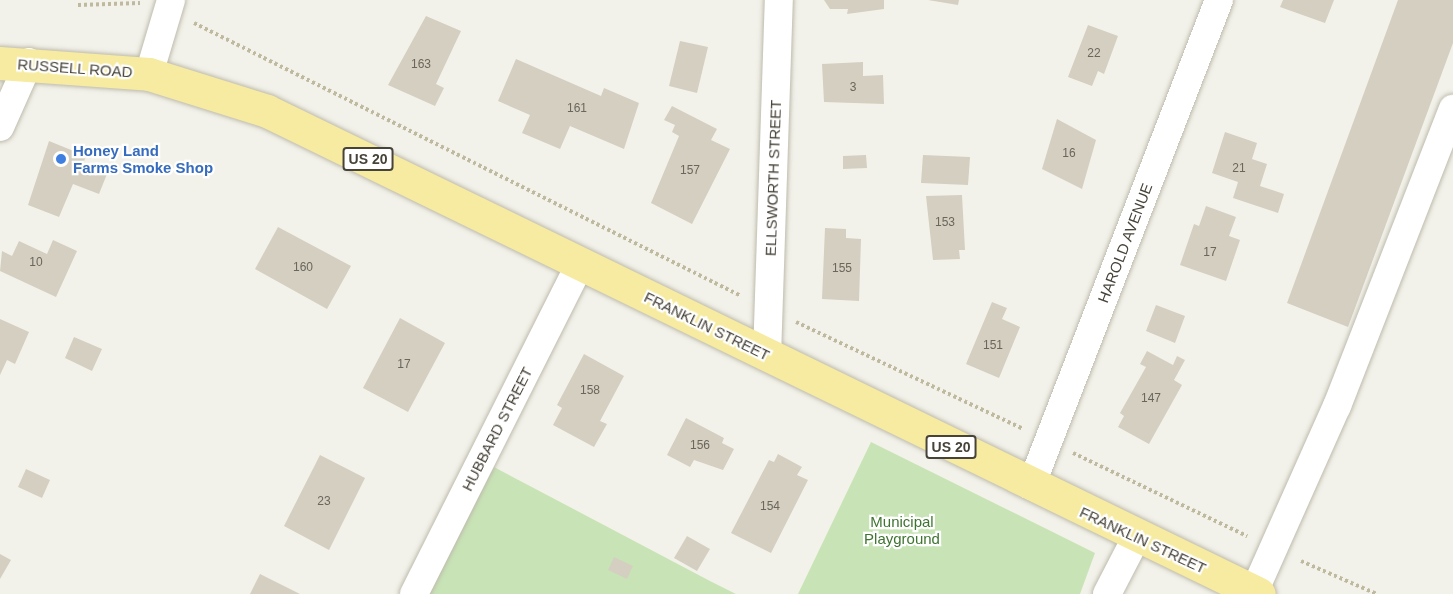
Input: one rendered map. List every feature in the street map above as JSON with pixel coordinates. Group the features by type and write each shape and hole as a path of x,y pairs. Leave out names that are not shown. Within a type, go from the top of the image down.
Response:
{"main road":[{"name":"RUSSELL ROAD","path":"15,63 149,74"},
{"name":"FRANKLIN STREET","path":"149,74 267,111 1136,538 1256,593"}],"street":[{"name":"ELLSWORTH STREET","path":"766,356 779,0"},
{"name":"HAROLD AVENUE","path":"1031,486 1219,0"},
{"path":"149,74 158,2"},
{"path":"0,127 15,63"},
{"path":"1256,593 1271,548 1337,406 1453,109"},
{"name":"HUBBARD STREET","path":"414,594 580,264"},
{"path":"1107,594 1136,538"}],"path":[{"path":"78,5 158,2"},
{"path":"189,21 737,294"},
{"path":"786,317 1023,429"},
{"path":"1061,448 1271,548 1377,594"}],"green space":[{"name":"Municipal Playground","path":"871,442 1095,553 1080,594 798,594"},
{"path":"494,467 710,581 736,594 427,594"}],"building":[{"path":"824,0 884,0 884,9 847,14 848,9 830,9"},
{"path":"928,0 959,0 958,5"},
{"path":"1283,0 1334,0 1325,23 1280,7"},
{"path":"1398,0 1453,0 1453,43 1348,327 1287,303"},
{"path":"426,16 461,31 436,84 444,88 435,106 388,85"},
{"path":"1088,25 1118,36 1104,74 1098,71 1092,86 1068,77"},
{"path":"680,41 708,47 697,93 669,86"},
{"path":"516,59 601,96 604,88 639,103 624,149 570,126 560,149 522,133 530,115 498,101"},
{"path":"863,62 863,76 883,75 884,104 824,102 822,64"},
{"path":"672,106 717,129 711,140 730,149 692,224 651,203 679,136 672,132 675,125 664,120"},
{"path":"1057,119 1096,140 1082,189 1042,169"},
{"path":"1225,132 1257,143 1252,159 1267,164 1260,186 1284,194 1278,213 1233,198 1238,182 1212,173"},
{"path":"49,141 86,156 83,164 107,174 99,194 73,184 59,217 28,205"},
{"path":"866,155 867,168 843,169 843,156"},
{"path":"923,155 970,157 968,185 921,183"},
{"path":"962,195 965,250 959,250 960,259 933,260 926,196"},
{"path":"1206,206 1236,217 1229,236 1240,240 1226,281 1180,265 1194,224 1199,226"},
{"path":"278,227 351,266 327,309 255,269"},
{"path":"825,228 846,229 846,238 861,239 859,301 822,299"},
{"path":"53,240 77,251 56,297 0,271 2,251 12,256 19,241 47,254"},
{"path":"992,302 1007,308 1002,319 1020,327 999,378 966,364"},
{"path":"1156,305 1185,316 1175,343 1146,331"},
{"path":"400,318 445,343 408,412 363,388"},
{"path":"0,319 29,332 15,364 7,360 0,375"},
{"path":"74,337 102,349 92,371 65,358"},
{"path":"1147,351 1173,365 1177,356 1185,360 1174,380 1182,385 1149,444 1118,427 1124,416 1120,413 1146,367 1140,364"},
{"path":"584,354 624,376 600,421 607,424 594,447 553,425 562,408 557,405"},
{"path":"686,418 724,438 722,443 734,449 723,470 694,460 690,467 667,455"},
{"path":"778,454 802,467 797,475 808,480 771,553 731,533 769,460 774,462"},
{"path":"320,455 365,478 329,550 284,526"},
{"path":"26,469 50,480 42,498 18,487"},
{"path":"687,536 710,549 697,571 674,558"},
{"path":"0,554 11,560 0,579"},
{"path":"614,557 633,566 627,579 608,570"},
{"path":"260,574 300,594 250,594"}],"place":[{"name":"Honey Land Farms Smoke Shop","path":"61,159"}]}
